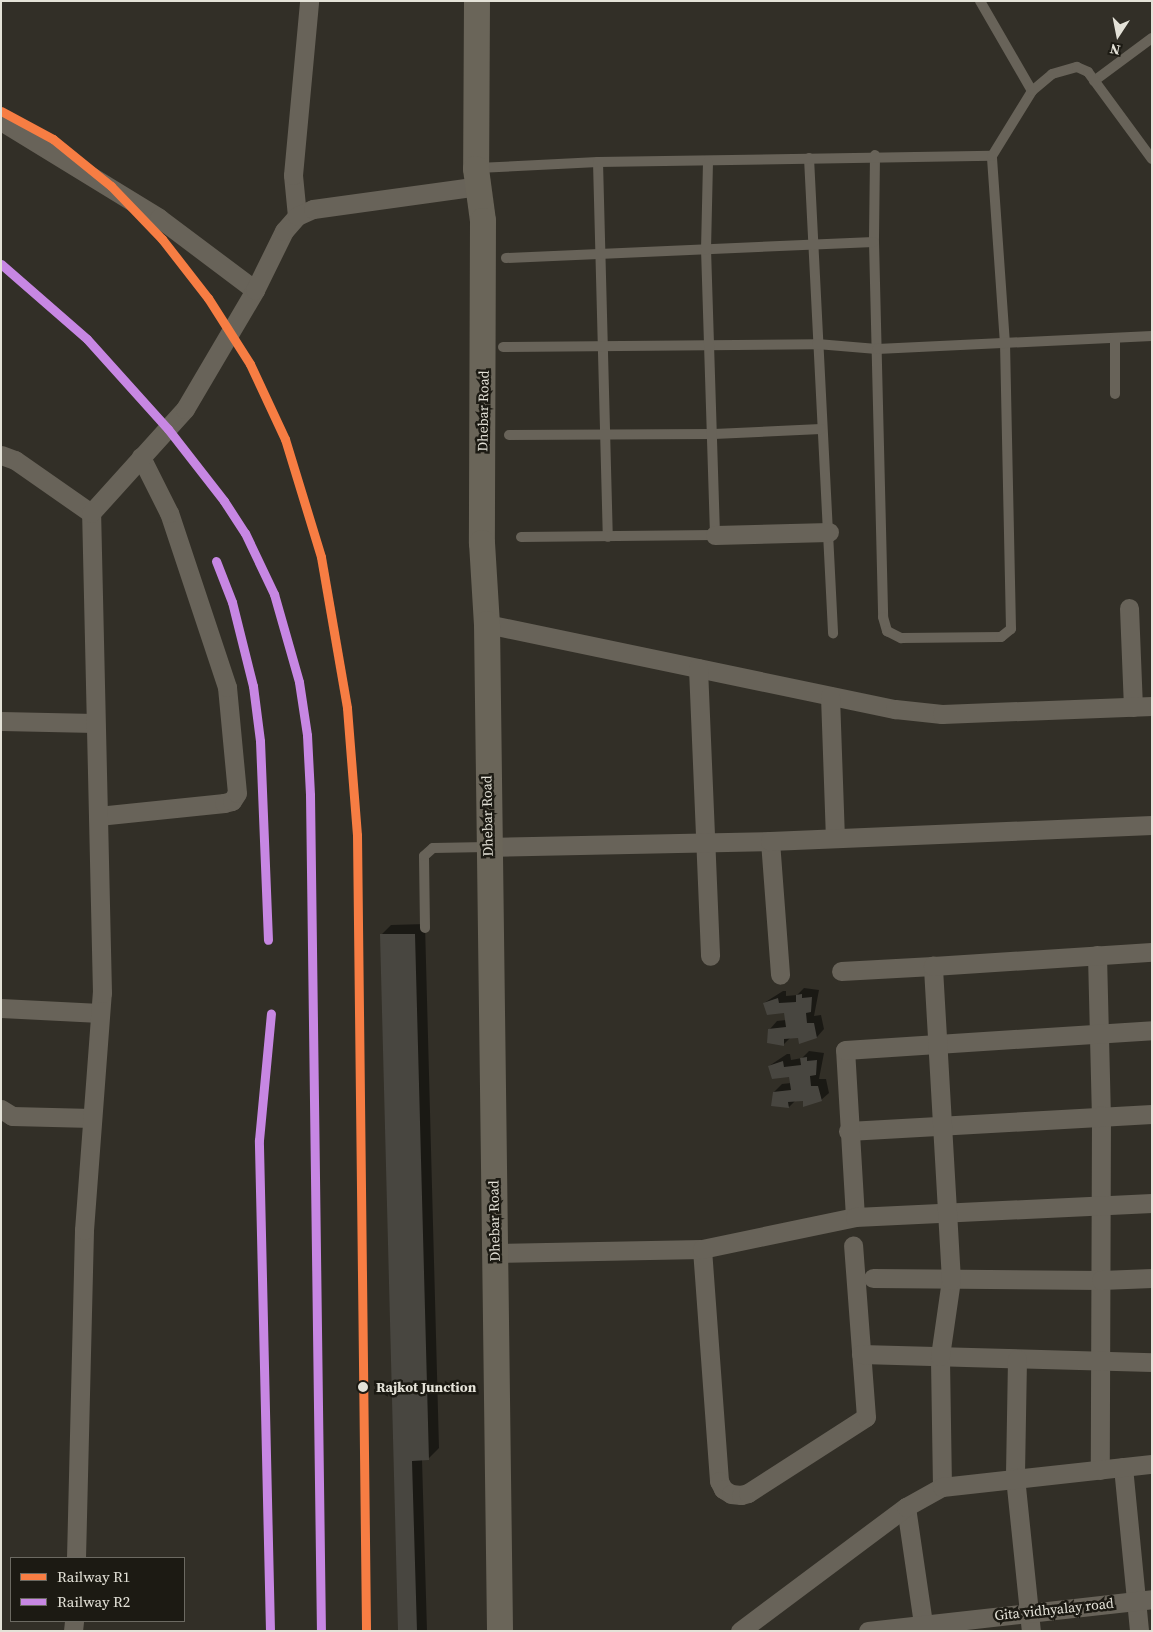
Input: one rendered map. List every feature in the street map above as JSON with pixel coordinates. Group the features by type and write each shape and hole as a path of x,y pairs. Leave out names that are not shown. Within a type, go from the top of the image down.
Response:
{"street":[{"path":"297,216 293,175 308,1"},
{"name":"Dhebar Road","path":"477,1 477,177 483,222 482,543 486,624 487,847 500,1631"},
{"path":"1,121 159,218 255,290"},
{"path":"76,1557 84,1230 102,993 91,513 185,409 255,290 284,231 297,216 313,209 477,177"},
{"path":"1,455 15,460 91,513"},
{"path":"98,816 224,803 232,801 237,794 227,687 169,513 141,457"},
{"path":"715,535 829,532"},
{"path":"1129,608 1133,707"},
{"path":"486,624 895,710 942,714 1152,706"},
{"path":"698,668 707,843 710,956"},
{"path":"830,696 835,838"},
{"path":"1,721 95,723"},
{"path":"487,847 770,841 1152,825"},
{"path":"770,841 780,975"},
{"path":"841,971 1152,952"},
{"path":"1097,955 1101,1115 1102,1362 1100,1470"},
{"path":"933,966 939,1044 941,1125 951,1280 940,1356 942,1487"},
{"path":"1,1008 100,1013"},
{"path":"855,1217 848,1131 845,1050 1152,1030"},
{"path":"1,1109 12,1116 92,1118"},
{"path":"848,1131 1101,1115 1152,1114"},
{"path":"494,1253 702,1249 855,1217 1152,1202"},
{"path":"702,1249 719,1481 723,1489 731,1494 748,1493 866,1417 853,1245"},
{"path":"873,1278 1101,1280 1152,1278"},
{"path":"861,1354 1152,1362"},
{"path":"1017,1359 1015,1477 1031,1631"},
{"path":"740,1631 906,1507 942,1487 1015,1477 1152,1464"},
{"path":"1123,1467 1144,1600 1140,1631"},
{"path":"906,1507 924,1628"},
{"name":"Gita vidhyalay road","path":"868,1631 924,1628 1029,1611 1144,1600"}],"lane":[{"path":"980,1 1032,91"},
{"path":"1094,81 1152,38"},
{"path":"875,155 874,242 883,607 887,632 901,638 1001,637 1011,629 1013,616 1005,344 992,156 1032,91 1052,74 1066,67 1077,67 1094,81 1152,159"},
{"path":"477,177 598,162 708,162 875,155 992,156"},
{"path":"809,158 821,428 829,532 833,633"},
{"path":"598,162 598,255 604,348 608,537"},
{"path":"521,537 715,535 714,434 706,250 708,162"},
{"path":"506,258 874,242"},
{"path":"503,347 604,348 817,344 877,349 1152,336"},
{"path":"1115,338 1115,394"},
{"path":"509,435 714,434 821,428"},
{"path":"425,928 424,856 433,848 487,847"}],"building":[{"path":"380,934 415,934 429,1460 412,1461 417,1631 398,1631"},
{"path":"802,994 802,998 812,997 811,1012 806,1013 807,1023 814,1023 817,1038 799,1044 798,1038 784,1039 784,1046 767,1043 768,1029 786,1027 784,1013 767,1015 763,1003 778,998 779,1003 796,1002 796,995"},
{"path":"807,1057 807,1061 817,1060 816,1075 810,1076 811,1086 818,1086 822,1101 803,1107 803,1101 788,1102 789,1108 771,1106 773,1092 791,1090 789,1077 772,1079 768,1066 783,1061 784,1067 801,1065 800,1058"}],"rail line":[{"name":"R1","path":"1,111 53,139 111,186 162,239 208,298 250,364 285,439 321,557 347,708 357,835 366,1631"},
{"name":"R2","path":"1,264 87,339 168,429 224,501 245,533 274,594 299,682 307,735 310,795 321,1631"},
{"name":"R2","path":"216,561 232,602 253,686 260,741 268,940"},
{"name":"R2","path":"270,1631 259,1140 271,1014"}],"place":[{"name":"Rajkot Junction","path":"363,1387"}]}
